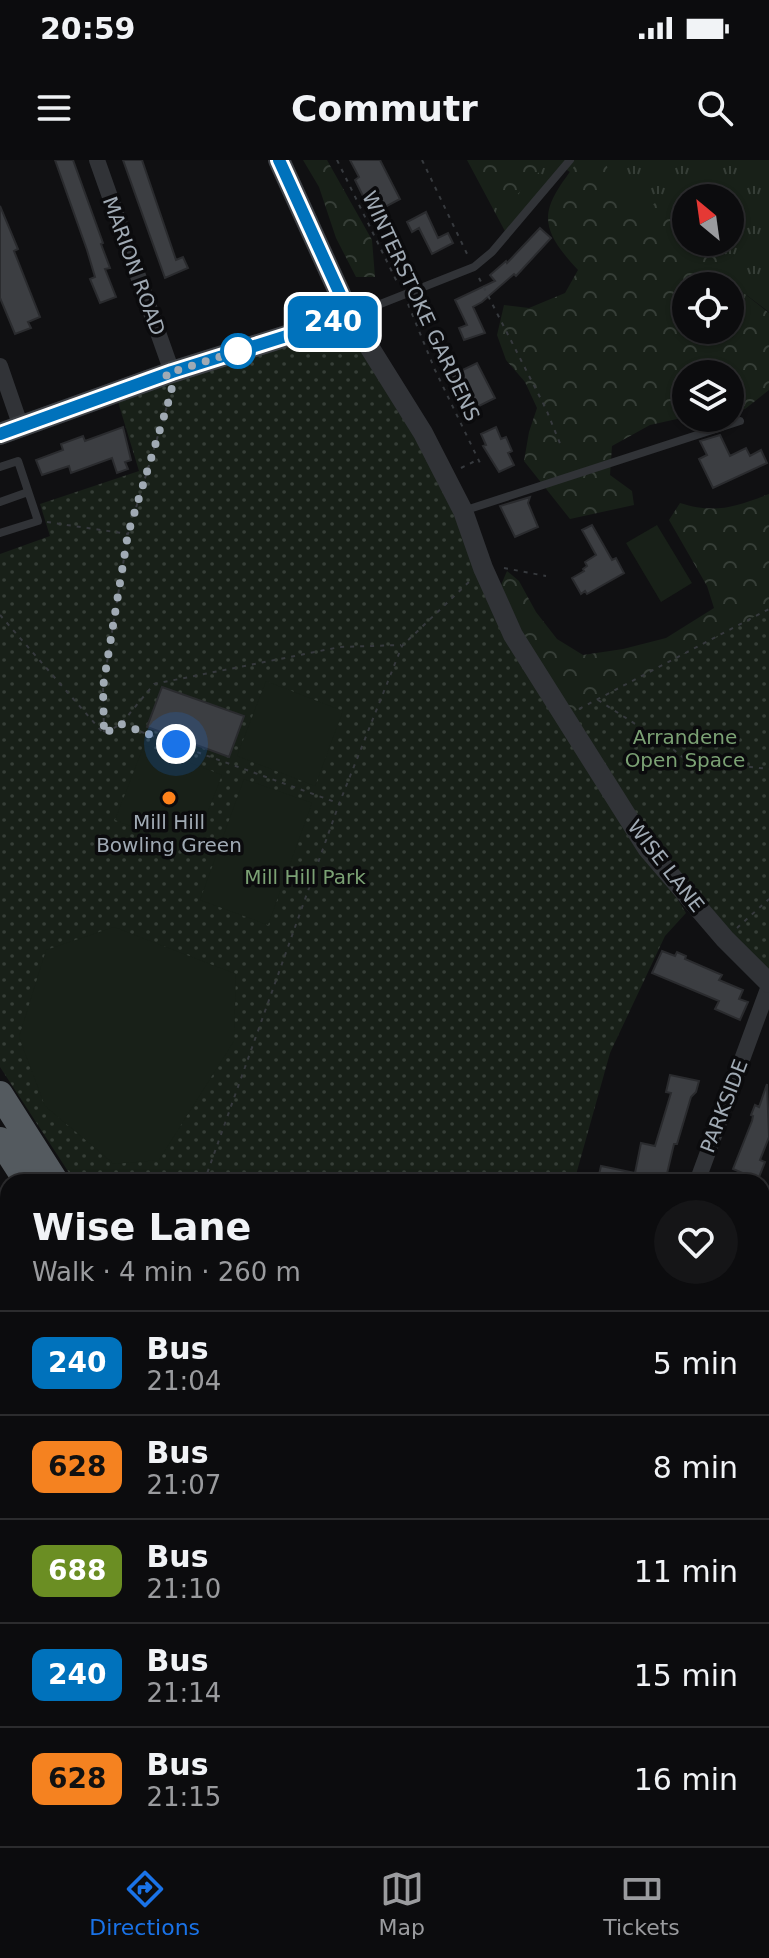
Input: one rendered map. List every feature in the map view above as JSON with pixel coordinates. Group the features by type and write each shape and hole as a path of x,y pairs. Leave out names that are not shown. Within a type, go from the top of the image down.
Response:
{"highway":[{"path":"0,1094 51,1174"},
{"path":"0,1140 22,1174"}],"main road":[{"path":"11,431 169,373 350,316 279,160"}],"street":[{"name":"MARION ROAD","path":"97,160 169,373"},
{"name":"WISE LANE","path":"350,316 423,433 463,511 483,568 513,635 647,848 725,939 769,984"},
{"path":"0,366 11,431"},
{"name":"PARKSIDE","path":"700,1174 769,984"}],"lane":[{"path":"350,316 474,267 492,252 570,160"},
{"path":"463,511 706,432"},
{"path":"0,533 38,521 18,461 1,465"},
{"path":"0,502 28,492"}],"path":[{"name":"WINTERSTOKE GARDENS","path":"337,160 405,296 435,370 479,461 461,468"},
{"path":"422,160 546,409 561,446"},
{"path":"104,734 103,687 128,534 172,390 169,373"},
{"path":"38,521 128,534"},
{"path":"207,1174 339,804 402,646 483,568 504,568 546,576"},
{"path":"565,716 769,609"},
{"path":"0,615 104,734"},
{"path":"104,734 121,724 154,684 340,647 402,646"},
{"path":"597,699 686,760 769,769"},
{"path":"121,724 339,804"},
{"path":"725,939 769,899"}],"green space":[{"path":"303,160 327,160 372,240 375,277 356,277 336,238 319,187"},
{"path":"467,160 769,160 769,312 744,293 744,272 716,272 695,256 744,256 744,184 672,184 672,241 564,168 507,235"},
{"path":"471,160 551,160 501,211"},
{"path":"579,160 605,160 619,189 645,209 672,195 672,256 723,256 722,272 672,272 672,344 744,344 744,293 769,313 769,390 744,409 744,360 672,360 672,420 650,425 612,446 610,475 632,491 634,505 570,519 524,461 537,408 525,382 506,360 497,335 504,305 529,308 565,293 578,270 554,240 549,227 548,215 557,191"},
{"name":"Mill Hill Park","path":"350,316 424,435 483,568 565,716 769,609 769,987 648,850 686,913 665,936 610,1053 576,1174 70,1174 0,1067 0,554 50,536 40,504 139,471 115,392"},
{"name":"Arrandene Open Space","path":"769,494 769,651 653,844 526,640 501,585 507,571 519,581 536,612 557,639 583,655 666,638 714,608 707,586 669,520 680,503 725,508"},
{"path":"657,525 692,583 661,602 626,543"},
{"path":"266,681 343,711 315,786 237,756"},
{"name":"Mill Hill Bowling Green","path":"144,745 222,775 193,850 115,820"},
{"path":"244,779 312,803 268,925 200,900"},
{"path":"114,927 236,974 234,1041 159,1160 114,1164 45,1106 19,1037 46,950"}],"building":[{"path":"55,160 73,160 103,243 110,268 105,269 116,297 100,303 90,279 95,277 87,250"},
{"path":"123,160 142,160 176,260 183,257 188,268 165,278"},
{"path":"350,160 380,160 400,199 372,214 355,180 359,177"},
{"path":"0,206 40,317 28,322 31,328 15,334 0,298"},
{"path":"426,212 438,238 448,233 453,243 432,254 419,228 412,232 407,222"},
{"path":"540,228 551,238 516,276 514,274 473,307 485,333 464,340 459,328 467,325 455,300 495,281 490,275 507,263"},
{"path":"477,363 495,398 467,412 450,376"},
{"path":"123,427 131,460 125,462 128,469 117,473 112,458 71,473 69,466 42,475 36,460 63,450 61,444 83,436 85,441"},
{"path":"496,427 501,439 506,437 512,451 508,453 514,465 499,472 483,446 486,445 481,434"},
{"path":"720,435 730,456 746,448 750,456 761,450 767,463 713,488 699,459 707,455 700,441"},
{"path":"530,497 528,503 538,527 515,537 500,506"},
{"path":"592,525 612,560 616,558 624,573 587,594 585,591 581,594 572,578 584,571 587,566 585,562 596,555 582,530"},
{"path":"162,687 244,716 229,757 147,727"},
{"path":"662,951 686,956 685,959 722,975 719,980 743,990 739,999 748,1002 740,1020 715,1009 719,1001 652,973"},
{"path":"670,1075 699,1081 677,1144 674,1144 667,1174 599,1174 601,1166 635,1173 641,1143 655,1146 671,1093 666,1092"},
{"path":"767,1084 769,1137 760,1160 765,1162 760,1174 745,1174 733,1169 755,1105 759,1107"}],"bus line":[{"name":"240","path":"0,434 172,372 350,316 279,160"}],"place":[{"name":"Mill Hill Bowling Green","path":"169,798"}],"route":[{"path":"176,744 121,724 104,734 103,687 128,534 172,390 166,374 238,351"}]}
